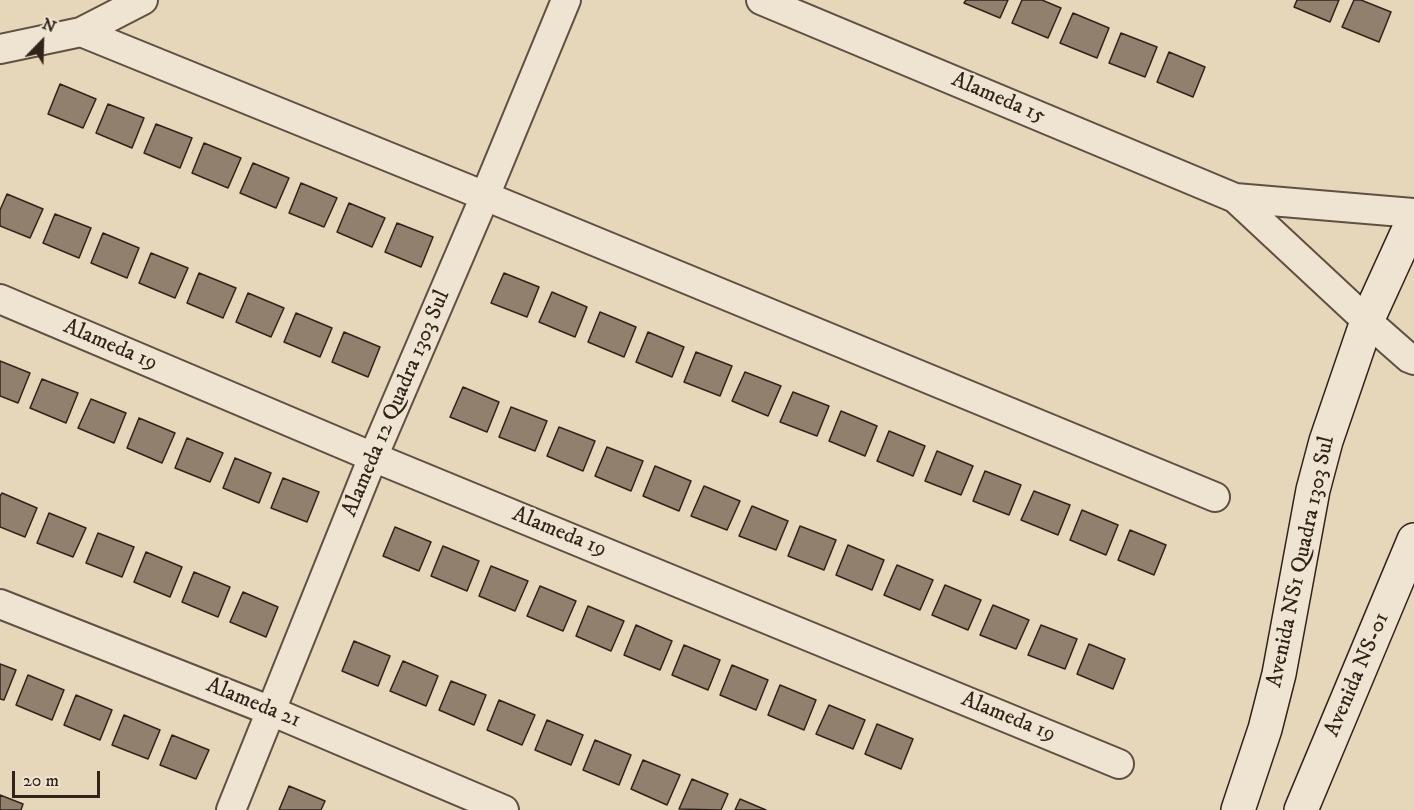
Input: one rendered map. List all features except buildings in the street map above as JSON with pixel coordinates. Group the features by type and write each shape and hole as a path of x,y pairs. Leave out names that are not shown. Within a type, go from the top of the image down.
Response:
{"street":[{"path":"0,49 81,32 143,0"},
{"name":"Alameda 12 Quadra 1303 Sul","path":"231,810 373,457 566,0"},
{"name":"Alameda 15","path":"761,0 1235,198"},
{"path":"81,32 1215,497"},
{"path":"1235,198 1414,213"},
{"path":"1235,198 1367,321 1414,360"},
{"name":"Avenida NS1 Quadra 1303 Sul","path":"1238,810 1265,729 1326,441 1367,321 1414,218"},
{"name":"Alameda 19","path":"0,299 373,457 1119,764"},
{"name":"Avenida NS-01","path":"1301,810 1414,540"},
{"name":"Alameda 21","path":"0,604 271,711 504,810"}]}
